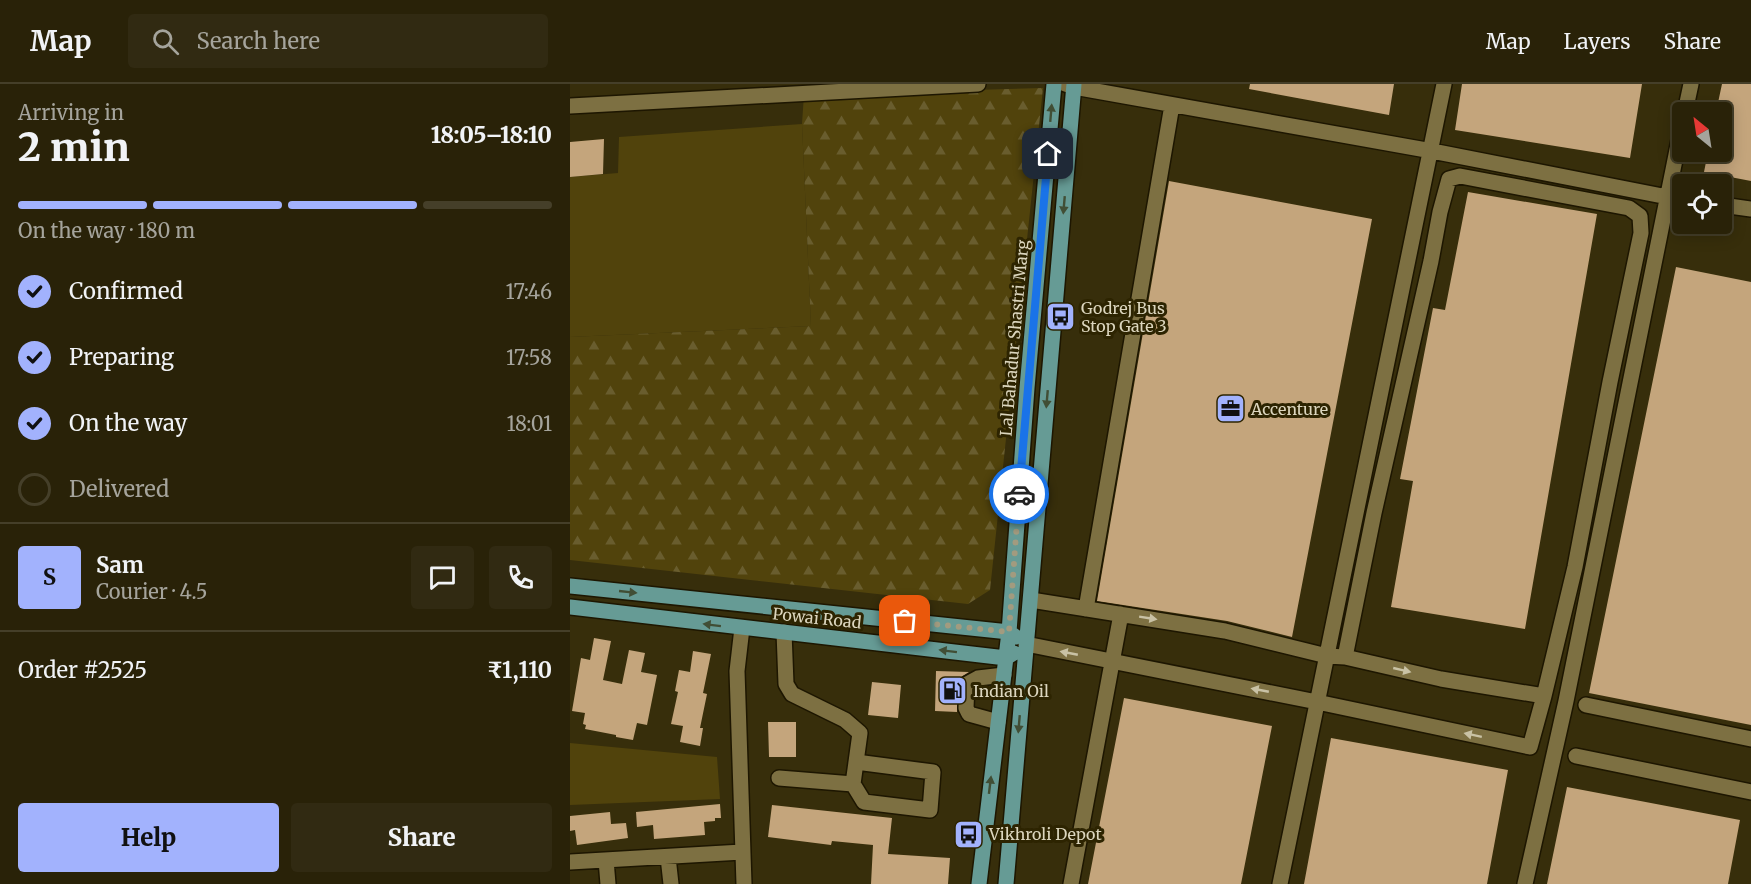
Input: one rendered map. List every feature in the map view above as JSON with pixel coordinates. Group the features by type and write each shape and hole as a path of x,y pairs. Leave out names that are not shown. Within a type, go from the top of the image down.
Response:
{"main road":[{"name":"Lal Bahadur Shastri Marg","path":"1006,658 1054,84"},
{"path":"1006,884 1031,600 1071,85"},
{"name":"Powai Road","path":"570,586 1009,632 1026,644"},
{"name":"Powai Road","path":"570,607 1006,658"},
{"path":"979,884 1006,658 1026,644"},
{"path":"983,843 1009,845"}],"street":[{"path":"570,106 761,90 978,84"},
{"path":"1280,884 1432,152 1444,84"},
{"path":"1687,102 1691,84"},
{"path":"1071,85 1672,199"},
{"path":"1086,609 1172,105"},
{"path":"1525,884 1566,701 1674,162"},
{"path":"1026,644 1530,747 1575,567 1641,233 1640,216 1629,208 1460,176 1449,179 1374,513 1345,657"},
{"path":"1732,206 1751,209"},
{"path":"1420,209 1440,212"},
{"path":"1031,600 1225,631 1327,656 1345,657 1441,679 1544,696"},
{"path":"1071,884 1121,614"},
{"path":"742,628 737,671 744,884"},
{"path":"784,632 786,684 792,694 845,720 860,733 856,762 853,784 864,802 930,810 933,772 856,762"},
{"path":"998,722 969,714 966,708 967,684 978,678 1004,675"},
{"path":"1586,705 1751,739"},
{"path":"1576,756 1751,792"},
{"path":"779,778 853,784"},
{"path":"570,862 742,852"},
{"path":"668,857 671,884"},
{"path":"606,860 608,884"}],"green space":[{"path":"1043,88 990,590 968,604 570,560 570,337 811,326 802,124 804,95"},
{"path":"802,124 811,326 570,337 570,177 618,173 619,137"},
{"path":"570,743 717,757 720,799 570,805"}],"building":[{"path":"1250,84 1394,84 1389,115 1249,89"},
{"path":"1462,84 1642,84 1630,158 1455,130"},
{"path":"1722,84 1751,84 1751,181 1732,177 1732,174 1704,172 1706,162 1732,162 1732,102 1718,102"},
{"path":"604,139 603,174 570,177 570,142"},
{"name":"Accenture","path":"1169,181 1372,219 1292,637 1227,621 1097,601"},
{"path":"1468,192 1597,214 1525,629 1391,607 1413,481 1400,479 1433,308 1445,310"},
{"path":"1676,267 1751,282 1751,725 1589,693"},
{"path":"594,638 611,641 603,680 622,684 629,650 645,653 641,672 657,675 647,725 637,723 633,740 585,729 586,725 583,724 585,713 572,711 581,658 590,660"},
{"path":"693,651 711,654 703,693 707,694 700,728 703,728 700,746 680,742 683,726 671,724 678,692 675,691 679,670 690,672"},
{"name":"Indian Oil","path":"936,671 969,672 958,679 957,712 935,711"},
{"path":"872,682 901,685 898,718 868,715"},
{"path":"1124,698 1272,726 1241,884 1088,884"},
{"path":"768,722 796,722 796,757 769,757"},
{"path":"1331,738 1508,770 1487,884 1304,884"},
{"path":"1567,787 1740,820 1728,884 1547,884"},
{"path":"720,804 721,818 704,822 705,835 654,839 653,825 637,827 636,812"},
{"path":"772,805 892,818 888,854 950,858 948,884 871,884 873,845 832,841 831,845 768,837"},
{"path":"610,812 611,824 626,823 628,838 577,845 575,830 570,831 570,816"}],"way so far":[{"path":"905,621 1009,632 1019,494"}],"place":[{"name":"Godrej Bus Stop Gate 3","path":"1060,317"},
{"name":"Accenture","path":"1230,409"},
{"name":"Indian Oil","path":"952,691"},
{"name":"Vikhroli Depot","path":"968,834"}],"route":[{"path":"1019,494 1048,154"}]}
